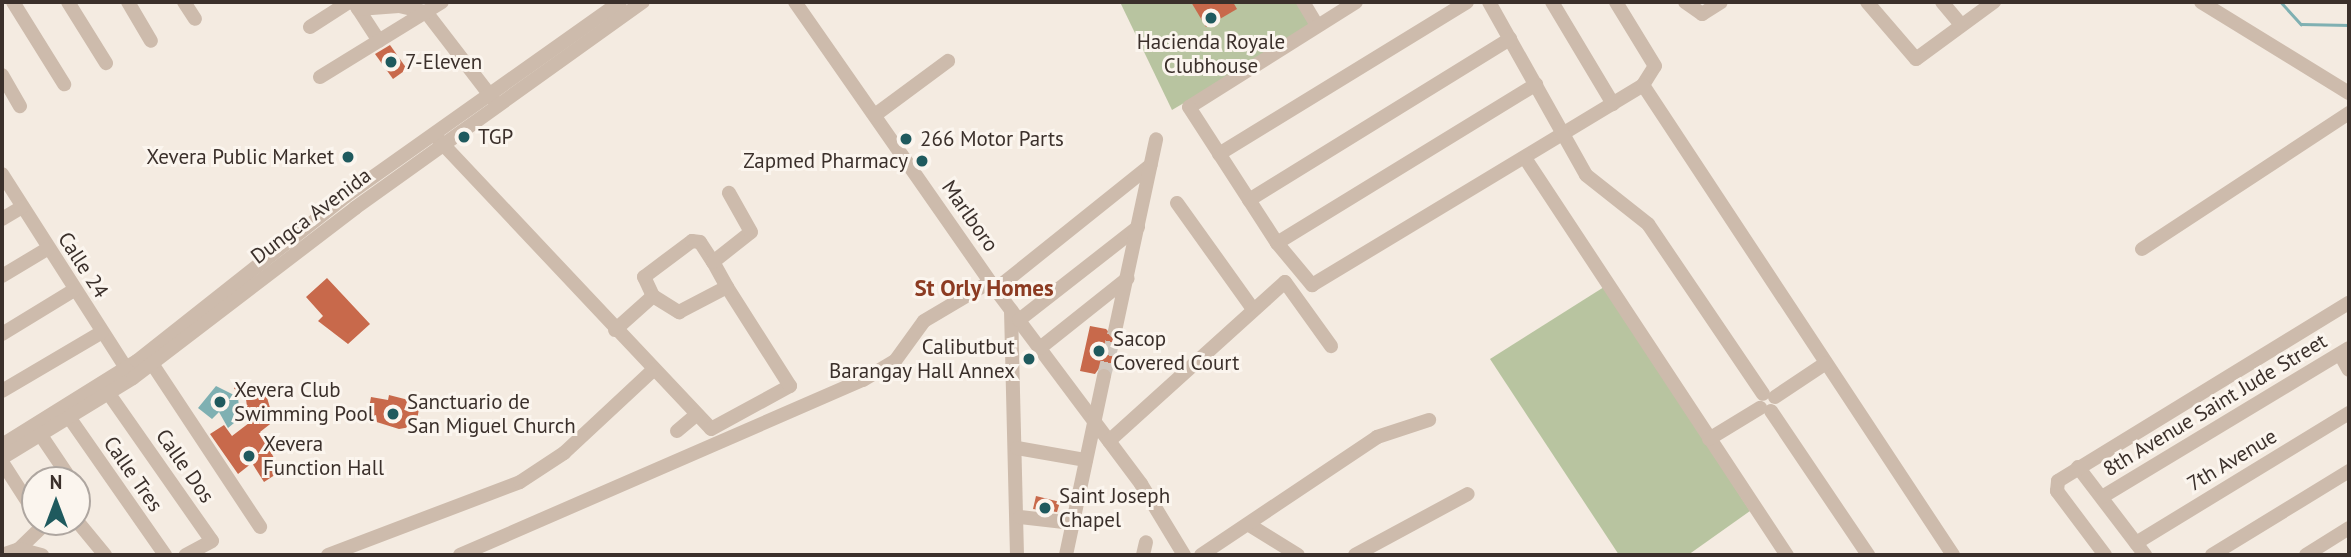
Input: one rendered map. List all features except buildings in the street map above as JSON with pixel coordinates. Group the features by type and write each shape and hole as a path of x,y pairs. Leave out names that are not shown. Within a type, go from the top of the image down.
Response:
{"street":[{"path":"13,2 64,84"},
{"path":"68,2 106,64"},
{"path":"128,2 151,41"},
{"path":"184,2 195,19"},
{"path":"320,77 442,2"},
{"name":"Dungca Avenida","path":"149,359 431,134 620,2"},
{"name":"Dungca Avenida","path":"2,445 64,412 149,359 643,2"},
{"name":"Marlboro","path":"795,2 993,285 1109,442 1184,555"},
{"path":"1303,2 1317,25"},
{"path":"1356,2 1189,107 1277,243 1308,282 1317,286 1643,85 1655,65 1616,2"},
{"path":"1219,154 1467,2"},
{"path":"1489,2 1586,175 1648,224 1868,555"},
{"path":"1552,2 1613,104"},
{"path":"1685,2 1702,13 1721,2"},
{"path":"1867,2 1914,59 1994,2"},
{"path":"1942,2 1961,25"},
{"path":"2202,2 2349,93"},
{"path":"353,4 379,41"},
{"path":"310,27 353,4 399,6 426,12 498,106"},
{"path":"1249,200 1510,39"},
{"path":"875,115 947,61"},
{"path":"2,75 20,106"},
{"path":"1277,243 1536,84"},
{"path":"1643,85 1953,555"},
{"path":"2141,249 2349,113"},
{"path":"431,134 706,427 719,429 789,390 700,242 692,241 644,277 653,296 679,312 727,287"},
{"path":"1115,331 1156,139"},
{"path":"1525,158 1787,555"},
{"path":"460,555 873,375 895,360 924,321 993,285 1151,165"},
{"name":"Calle 24","path":"2,174 47,249 130,372"},
{"path":"713,262 751,232 729,193"},
{"path":"1177,202 1253,309"},
{"path":"2,219 22,207"},
{"path":"1017,555 1020,517 1015,314 1138,227"},
{"path":"2,276 47,249"},
{"path":"1040,348 1128,278"},
{"path":"1109,442 1284,282 1331,346"},
{"path":"2,334 74,290"},
{"path":"615,330 653,296"},
{"path":"2105,555 2057,491 2058,481 2349,303"},
{"path":"2,391 102,332"},
{"path":"2345,351 2349,370"},
{"name":"8th Avenue Saint Jude Street","path":"2102,497 2345,351"},
{"path":"149,359 260,527"},
{"path":"1709,439 1826,363"},
{"path":"328,555 520,482 564,453 653,370"},
{"name":"Dungca Avenida","path":"2,460 40,434 64,412 109,394 130,372"},
{"path":"1066,555 1092,420 1104,376"},
{"name":"Calle Dos","path":"109,394 212,541 188,554"},
{"name":"Calle Tres","path":"64,412 165,555"},
{"name":"7th Avenue","path":"2140,549 2349,413"},
{"path":"677,431 696,415"},
{"path":"1201,555 1251,526 1377,437 1429,420"},
{"path":"40,434 62,466"},
{"path":"1017,448 1086,460"},
{"path":"2,460 21,491"},
{"path":"2078,467 2140,549"},
{"path":"2212,555 2349,471"},
{"path":"1355,555 1468,494"},
{"path":"1020,517 1073,523"},
{"path":"1251,526 1298,555"},
{"path":"2306,555 2349,528"},
{"path":"2,555 19,550 33,536"},
{"path":"89,536 105,555"},
{"path":"19,550 42,555"}],"green space":[{"path":"1120,2 1304,2 1318,24 1172,110"},
{"path":"1604,287 1750,511 1688,555 1619,555 1490,359"}],"water":[{"name":"Xevera Club Swimming Pool","path":"216,386 238,397 240,418 228,428 219,412 212,419 198,408"}],"waterway":[{"path":"2281,2 2301,24 2349,25"}],"tunnel":[{"path":"1104,376 1115,331"}],"place":[{"name":"Hacienda Royale Clubhouse","path":"1211,18"},
{"name":"7-Eleven","path":"391,62"},
{"name":"TGP","path":"464,137"},
{"name":"266 Motor Parts","path":"906,139"},
{"name":"Xevera Public Market","path":"348,157"},
{"name":"Zapmed Pharmacy","path":"922,161"},
{"name":"Sacop Covered Court","path":"1099,351"},
{"name":"Calibutbut Barangay Hall Annex","path":"1029,359"},
{"name":"Xevera Club Swimming Pool","path":"220,402"},
{"name":"Sanctuario de San Miguel Church","path":"393,414"},
{"name":"Xevera Function Hall","path":"249,456"},
{"name":"Saint Joseph Chapel","path":"1045,508"}],"district":[{"name":"St Orly Homes","path":"984,288"}]}
